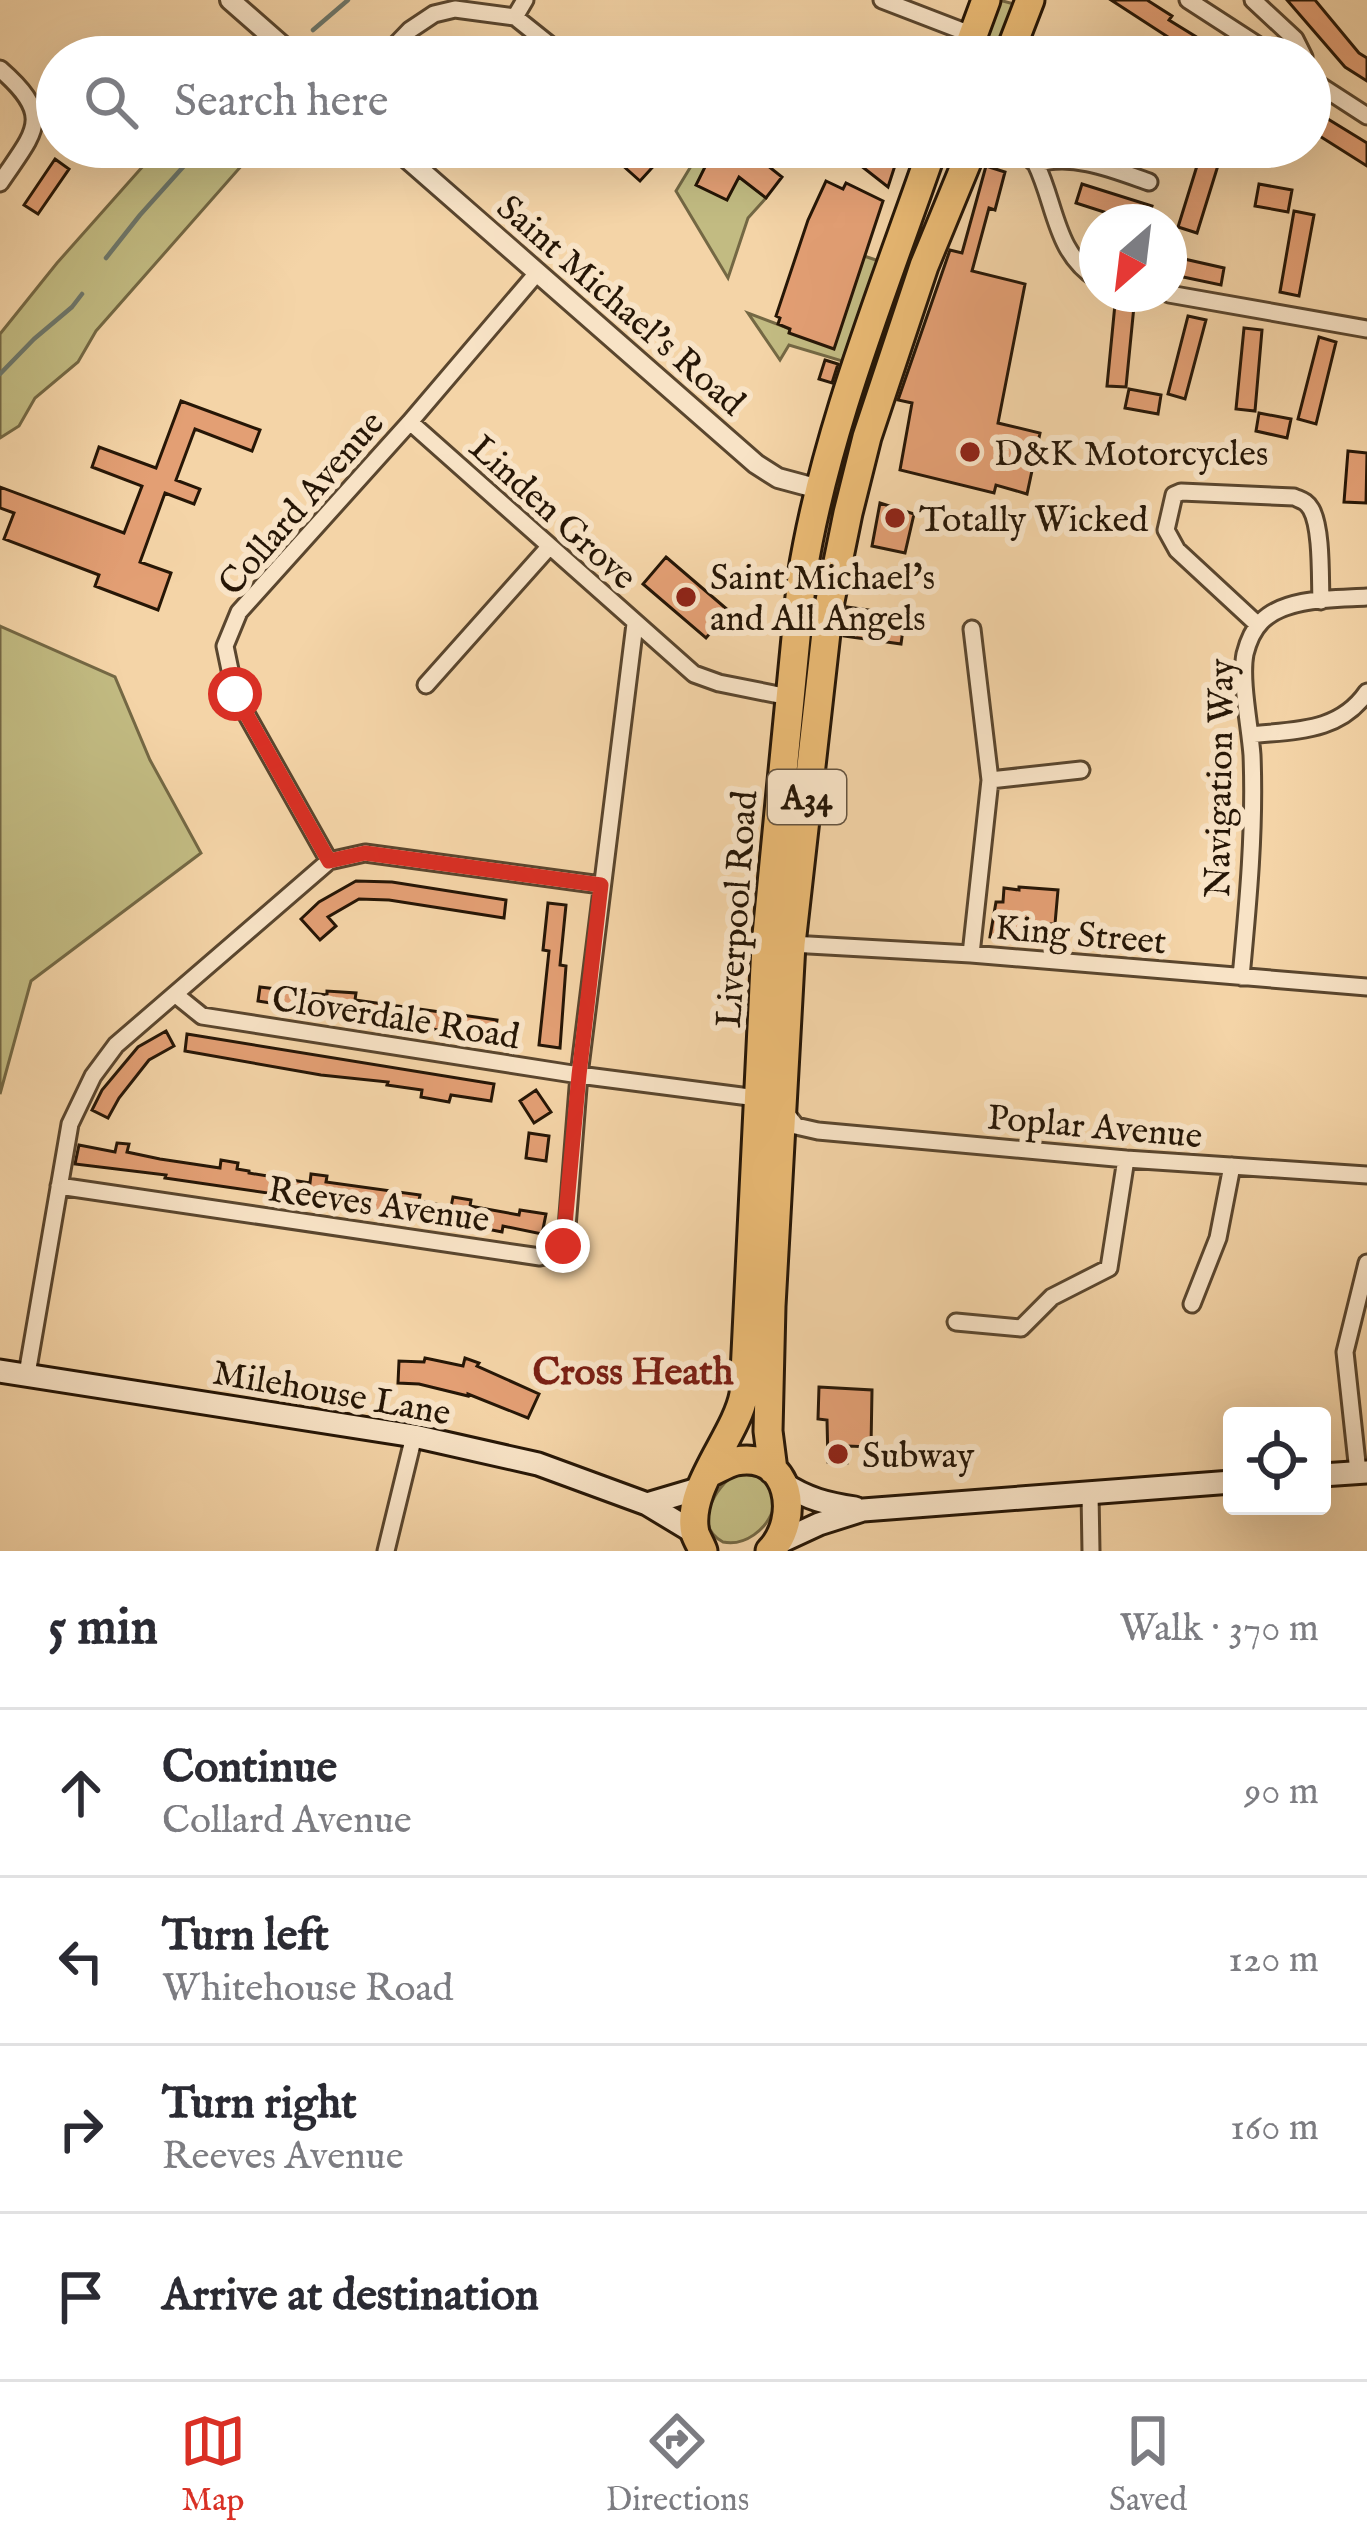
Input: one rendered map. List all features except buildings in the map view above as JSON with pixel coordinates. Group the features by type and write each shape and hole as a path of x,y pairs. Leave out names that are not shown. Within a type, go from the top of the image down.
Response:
{"highway":[{"path":"973,36 986,0"},
{"path":"1016,36 1030,0"},
{"name":"Liverpool Road","path":"702,1545 695,1511 744,1394 770,1101 829,606 835,498 848,397 926,168"},
{"name":"A34","path":"835,498 867,398 895,350 964,168"},
{"name":"Liverpool Road","path":"774,1547 789,1498 778,1477 768,1431 766,945 802,576 835,498"},
{"path":"705,1481 735,1461 750,1460 778,1477"}],"main road":[{"name":"Milehouse Lane","path":"0,1371 414,1436 538,1464 647,1504 702,1545"},
{"path":"1331,1474 1363,1472"},
{"path":"778,1477 803,1496 863,1510"},
{"path":"647,1504 705,1481"},
{"path":"774,1547 819,1524 863,1510 1223,1483"}],"street":[{"path":"230,0 271,36"},
{"path":"515,17 525,0"},
{"path":"882,0 950,36"},
{"path":"1188,0 1244,36"},
{"path":"1256,1 1292,36"},
{"path":"404,36 434,14 455,9 515,17 539,36"},
{"path":"0,69 20,87 36,122 32,136 0,183"},
{"path":"1331,90 1367,116"},
{"name":"Saint Michael's Road","path":"418,168 765,472 835,498"},
{"path":"1037,168 1064,244 1079,263"},
{"path":"1104,168 1149,182"},
{"name":"Collard Avenue","path":"329,861 235,694 225,646 238,612 537,273"},
{"path":"1187,297 1367,329"},
{"name":"Linden Grove","path":"410,422 694,674 789,697"},
{"path":"1258,625 1178,550 1166,530 1174,495 1294,497 1304,502 1316,522 1322,601"},
{"path":"426,685 549,547"},
{"name":"Navigation Way","path":"1241,977 1253,840 1244,658 1258,625 1274,611 1367,597"},
{"name":"Reeves Avenue","path":"59,1186 556,1254 566,1240 579,1075 635,624"},
{"path":"970,954 990,780 972,629"},
{"path":"1250,735 1322,728 1367,692"},
{"path":"990,780 1082,770"},
{"path":"27,1374 70,1124 93,1076 116,1045 329,861 365,853 601,885"},
{"name":"King Street","path":"791,944 1367,987"},
{"name":"Cloverdale Road","path":"176,994 202,1016 770,1101"},
{"name":"Poplar Avenue","path":"770,1101 796,1126 818,1131 1367,1175"},
{"path":"956,1322 1022,1328 1052,1297 1109,1268 1126,1159"},
{"path":"1192,1304 1218,1238 1232,1166"},
{"path":"1363,1472 1345,1352 1367,1263"},
{"path":"386,1551 414,1436"},
{"path":"1090,1493 1090,1551"}],"shaded area":[{"path":"999,0 1018,5 1005,36 986,36"},
{"path":"141,168 240,168 96,331 78,362 35,398 19,426 0,438 0,334"},
{"path":"690,168 728,168 766,198 748,218 728,278 676,191"},
{"path":"864,256 877,264 842,361 789,345 780,360 748,313 790,329"},
{"path":"0,626 115,677 150,760 201,853 31,981 0,1094"},
{"path":"737,1473 758,1476 770,1485 773,1510 754,1535 723,1542 709,1526 710,1506"}],"waterway":[{"path":"313,30 348,0"},
{"path":"106,258 182,168"},
{"path":"0,374 82,294"}],"place":[{"name":"D&K Motorcycles","path":"970,452"},
{"name":"Totally Wicked","path":"895,518"},
{"name":"Saint Michael's and All Angels","path":"686,597"},
{"name":"Subway","path":"838,1454"}],"district":[{"name":"Cross Heath","path":"633,1370"}],"route":[{"path":"235,694 329,861 365,853 601,885 563,1246"}]}
